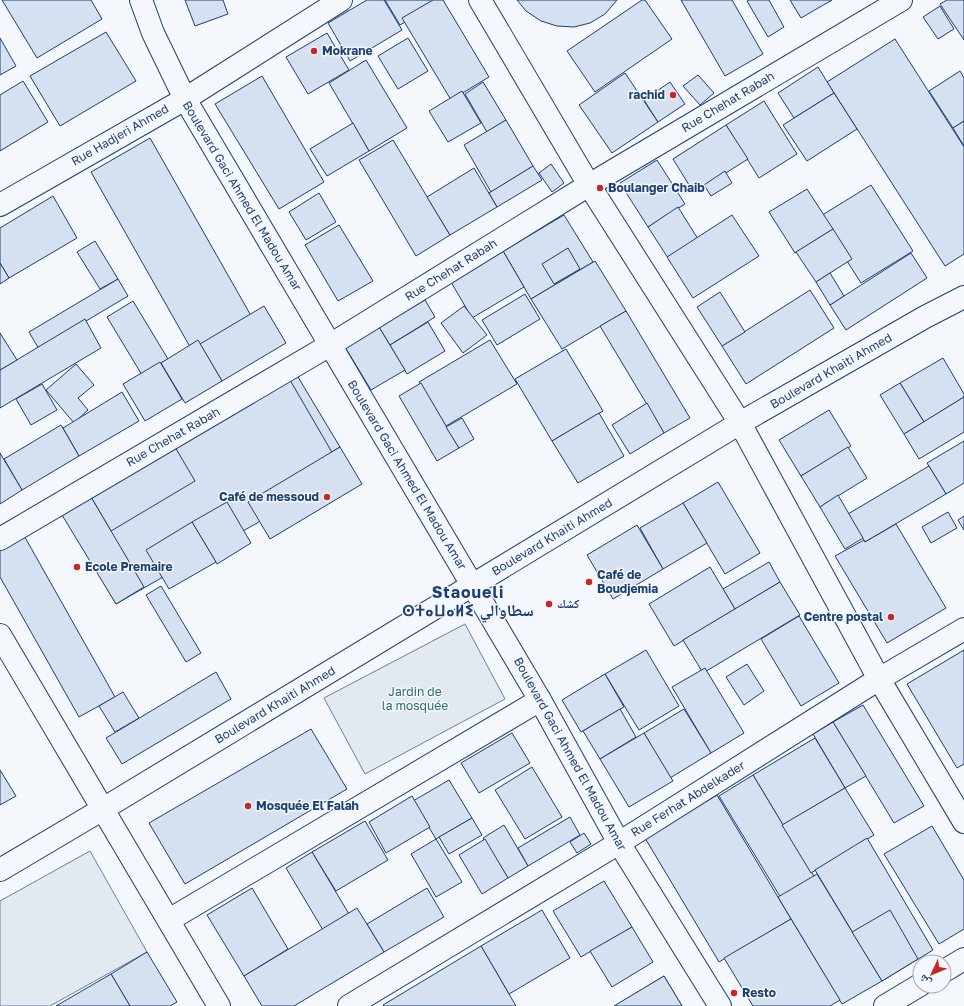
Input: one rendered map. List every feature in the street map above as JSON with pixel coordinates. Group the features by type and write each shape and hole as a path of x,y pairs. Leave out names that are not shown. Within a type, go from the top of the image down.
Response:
{"main road":[{"name":"Boulevard Gaci Ahmed El Madou Amar","path":"141,0 154,33 185,98 540,700 619,843 720,1006"},
{"name":"Rue Hadjeri Ahmed","path":"0,205 185,98 341,0"},
{"path":"480,0 589,185 740,424 879,679 964,822"},
{"name":"Rue Chehat Rabah","path":"0,539 330,345 589,185 901,0"},
{"name":"Boulevard Khaiti Ahmed","path":"0,870 740,424 925,317 964,297"},
{"name":"Rue Ferhat Abdelkader","path":"349,1006 619,843 879,679 964,629"},
{"path":"0,635 219,1006"},
{"path":"169,920 540,700"},
{"path":"952,966 964,959"},
{"path":"885,1006 912,990"}],"green space":[{"name":"Jardin de la mosquée","path":"465,624 505,699 365,774 324,698"},
{"path":"90,851 147,952 50,1006 0,1006 0,901"}],"building":[{"path":"2,0 91,0 102,19 37,58"},
{"path":"185,0 223,0 228,14 195,26"},
{"path":"367,0 384,0 402,30 350,61 328,23"},
{"path":"385,0 441,0 400,25"},
{"path":"433,0 443,0 489,77 451,100 402,18"},
{"path":"517,0 617,0 605,14 590,23 574,27 557,26 541,21 526,11"},
{"path":"642,0 645,0 672,39 595,92 567,51"},
{"path":"681,0 732,0 763,54 725,76"},
{"path":"769,0 784,27 768,37 747,1"},
{"path":"790,0 832,0 801,18"},
{"path":"947,0 964,0 964,40 940,4"},
{"path":"940,6 954,29 938,39 923,17"},
{"path":"106,32 136,81 60,126 30,76"},
{"path":"327,33 349,70 308,94 286,57"},
{"path":"0,38 16,66 0,75"},
{"path":"408,38 428,71 398,89 378,56"},
{"path":"895,39 964,147 964,254 945,266 827,82"},
{"path":"366,60 407,128 369,151 329,83"},
{"path":"818,67 834,93 794,118 778,93"},
{"path":"960,71 964,78 964,121 953,128 929,91"},
{"path":"625,73 658,122 612,153 579,105"},
{"path":"698,75 714,93 700,105 683,86"},
{"path":"262,76 324,182 279,209 215,104"},
{"path":"23,81 48,122 0,151 0,95"},
{"path":"483,82 506,120 487,132 465,94"},
{"path":"670,82 685,104 658,122 644,100"},
{"path":"462,91 481,123 448,142 429,111"},
{"path":"834,93 857,129 807,161 783,125"},
{"path":"764,101 797,154 759,178 726,125"},
{"path":"506,120 533,166 491,192 464,145"},
{"path":"964,121 964,146 953,128"},
{"path":"353,123 369,151 327,176 310,149"},
{"path":"726,125 748,159 694,193 673,159"},
{"path":"150,138 262,335 202,368 91,172"},
{"path":"393,140 450,235 416,256 359,160"},
{"path":"657,160 685,204 648,227 620,183"},
{"path":"551,164 564,183 552,192 539,173"},
{"path":"533,166 542,180 497,207 489,193"},
{"path":"474,168 497,207 450,235 427,197"},
{"path":"725,171 732,183 711,196 704,185"},
{"path":"871,185 913,251 861,283 819,217"},
{"path":"807,189 833,229 795,253 769,212"},
{"path":"319,193 336,222 306,240 289,212"},
{"path":"53,196 77,238 9,278 0,263 0,228"},
{"path":"678,207 698,239 668,258 648,227"},
{"path":"564,215 593,262 531,299 503,251"},
{"path":"732,215 759,256 693,298 667,257"},
{"path":"339,225 373,281 338,301 305,245"},
{"path":"833,229 852,259 816,282 796,252"},
{"path":"95,241 118,279 100,289 77,252"},
{"path":"568,248 580,269 554,284 542,264"},
{"path":"503,251 524,287 472,318 451,282"},
{"path":"911,253 927,278 846,330 830,305"},
{"path":"595,261 626,311 562,349 531,299"},
{"path":"0,263 9,278 0,284"},
{"path":"830,273 844,296 830,305 816,282"},
{"path":"118,279 128,296 39,349 29,332"},
{"path":"810,290 834,328 746,384 722,346"},
{"path":"720,292 745,332 722,346 697,307"},
{"path":"525,294 540,319 497,345 482,320"},
{"path":"425,300 435,317 390,345 379,327"},
{"path":"133,301 168,359 142,375 107,317"},
{"path":"264,306 286,343 222,381 200,344"},
{"path":"464,306 487,335 463,353 441,323"},
{"path":"626,311 690,418 664,433 600,326"},
{"path":"85,319 101,348 0,408 0,370"},
{"path":"428,322 445,351 407,374 390,345"},
{"path":"379,327 405,370 371,390 345,347"},
{"path":"0,333 17,360 0,370"},
{"path":"198,340 222,381 185,403 161,363"},
{"path":"490,340 517,384 446,426 419,382"},
{"path":"566,349 603,411 552,441 515,379"},
{"path":"943,358 964,394 964,397 924,422 900,383"},
{"path":"160,362 182,399 145,421 123,384"},
{"path":"76,364 94,385 78,398 88,410 74,423 46,390"},
{"path":"295,372 340,447 244,504 199,430"},
{"path":"290,380 344,473 116,604 62,511"},
{"path":"421,383 459,448 437,461 399,396"},
{"path":"900,383 924,422 904,434 880,395"},
{"path":"42,384 57,410 31,425 16,399"},
{"path":"122,392 139,421 79,456 63,428"},
{"path":"964,397 964,432 919,459 904,434"},
{"path":"647,403 664,433 630,454 612,425"},
{"path":"829,410 851,446 801,476 779,440"},
{"path":"599,413 624,456 578,483 552,441"},
{"path":"462,418 474,439 459,448 446,427"},
{"path":"61,425 79,456 22,490 4,459"},
{"path":"964,441 964,483 946,494 927,463"},
{"path":"175,447 195,481 111,531 91,497"},
{"path":"340,447 362,484 270,539 248,502"},
{"path":"848,447 867,478 820,507 801,476"},
{"path":"0,453 22,490 0,504"},
{"path":"929,466 946,494 865,542 848,514"},
{"path":"718,482 760,553 725,574 683,503"},
{"path":"838,495 863,538 845,549 820,507"},
{"path":"91,497 144,587 116,604 62,515"},
{"path":"227,502 251,543 217,564 192,522"},
{"path":"683,503 707,543 663,569 640,528"},
{"path":"948,512 957,528 931,543 922,527"},
{"path":"964,516 964,530 958,520"},
{"path":"192,522 216,562 169,589 146,550"},
{"path":"896,524 946,608 887,643 835,556 864,540 865,542"},
{"path":"637,525 663,569 613,599 587,555"},
{"path":"22,532 115,697 79,717 0,577 0,544"},
{"path":"769,562 780,582 735,609 723,589"},
{"path":"710,567 735,609 674,646 649,604"},
{"path":"780,582 800,615 703,673 683,640"},
{"path":"161,586 201,653 186,662 146,595"},
{"path":"799,616 839,683 801,706 761,639"},
{"path":"646,650 679,706 639,730 605,674"},
{"path":"964,650 964,764 957,768 907,684"},
{"path":"747,664 764,691 744,705 726,677"},
{"path":"705,668 744,733 711,753 672,687"},
{"path":"216,672 231,699 122,764 106,738"},
{"path":"605,674 624,707 581,732 562,700"},
{"path":"123,692 139,718 115,732 99,706"},
{"path":"863,705 924,806 894,823 833,722"},
{"path":"620,709 636,737 600,759 583,731"},
{"path":"684,709 711,753 670,778 644,733"},
{"path":"833,722 866,776 845,788 813,734"},
{"name":"Mosquée El Falah","path":"311,729 347,789 185,884 149,823"},
{"path":"512,733 530,763 479,793 461,763"},
{"path":"644,733 673,781 629,807 600,759"},
{"path":"815,738 845,788 783,825 753,775"},
{"path":"532,767 562,817 525,839 495,790"},
{"path":"0,770 16,796 0,805"},
{"path":"753,775 818,883 784,903 719,796"},
{"path":"449,780 472,818 436,839 413,801"},
{"path":"845,788 874,835 811,873 782,825"},
{"path":"717,795 791,919 719,962 645,838"},
{"path":"412,796 430,827 386,853 369,822"},
{"path":"570,817 580,835 528,866 518,848"},
{"path":"472,818 482,835 449,854 439,837"},
{"path":"365,821 388,860 336,891 312,852"},
{"path":"504,825 528,866 508,878 483,838"},
{"path":"932,826 964,880 964,929 939,944 884,854"},
{"path":"584,833 591,844 577,853 570,842"},
{"path":"867,838 933,950 926,954 912,954 912,963 882,981 815,870"},
{"path":"436,839 462,882 436,897 411,854"},
{"path":"485,839 508,878 482,894 459,855"},
{"path":"312,852 349,914 323,930 286,868"},
{"path":"817,874 882,981 842,1004 778,897"},
{"path":"604,881 632,927 581,957 553,911"},
{"path":"252,888 288,949 244,976 207,915"},
{"path":"427,888 444,917 384,952 367,924"},
{"path":"357,908 384,952 294,1006 262,1006 244,976"},
{"path":"542,910 570,958 509,994 481,946"},
{"path":"890,910 915,954 912,954 912,963 882,981 852,932"},
{"path":"791,919 840,1000 830,1006 753,1006 724,958"},
{"path":"632,927 653,962 612,987 590,951"},
{"path":"481,946 516,1006 383,1005"},
{"path":"147,952 177,1002 170,1006 130,1006 111,974"},
{"path":"111,974 130,1006 56,1006"},
{"path":"664,976 682,1006 619,1006 618,1004"},
{"path":"664,976 682,1006 614,1006"}],"place":[{"name":"Mokrane","path":"314,51"},
{"name":"rachid","path":"673,95"},
{"name":"Boulanger Chaib","path":"600,188"},
{"name":"Café de messoud","path":"327,497"},
{"name":"Ecole Premaire","path":"77,567"},
{"name":"Café de Boudjemia","path":"589,582"},
{"name":"كشك","path":"549,604"},
{"name":"Centre postal","path":"891,617"},
{"name":"Mosquée El Falah","path":"248,806"},
{"name":"Resto","path":"734,993"}],"district":[{"name":"Staoueli ⵙⵜⴰⵡⴰⵍⵉ سطاوالي","path":"468,601"}]}
